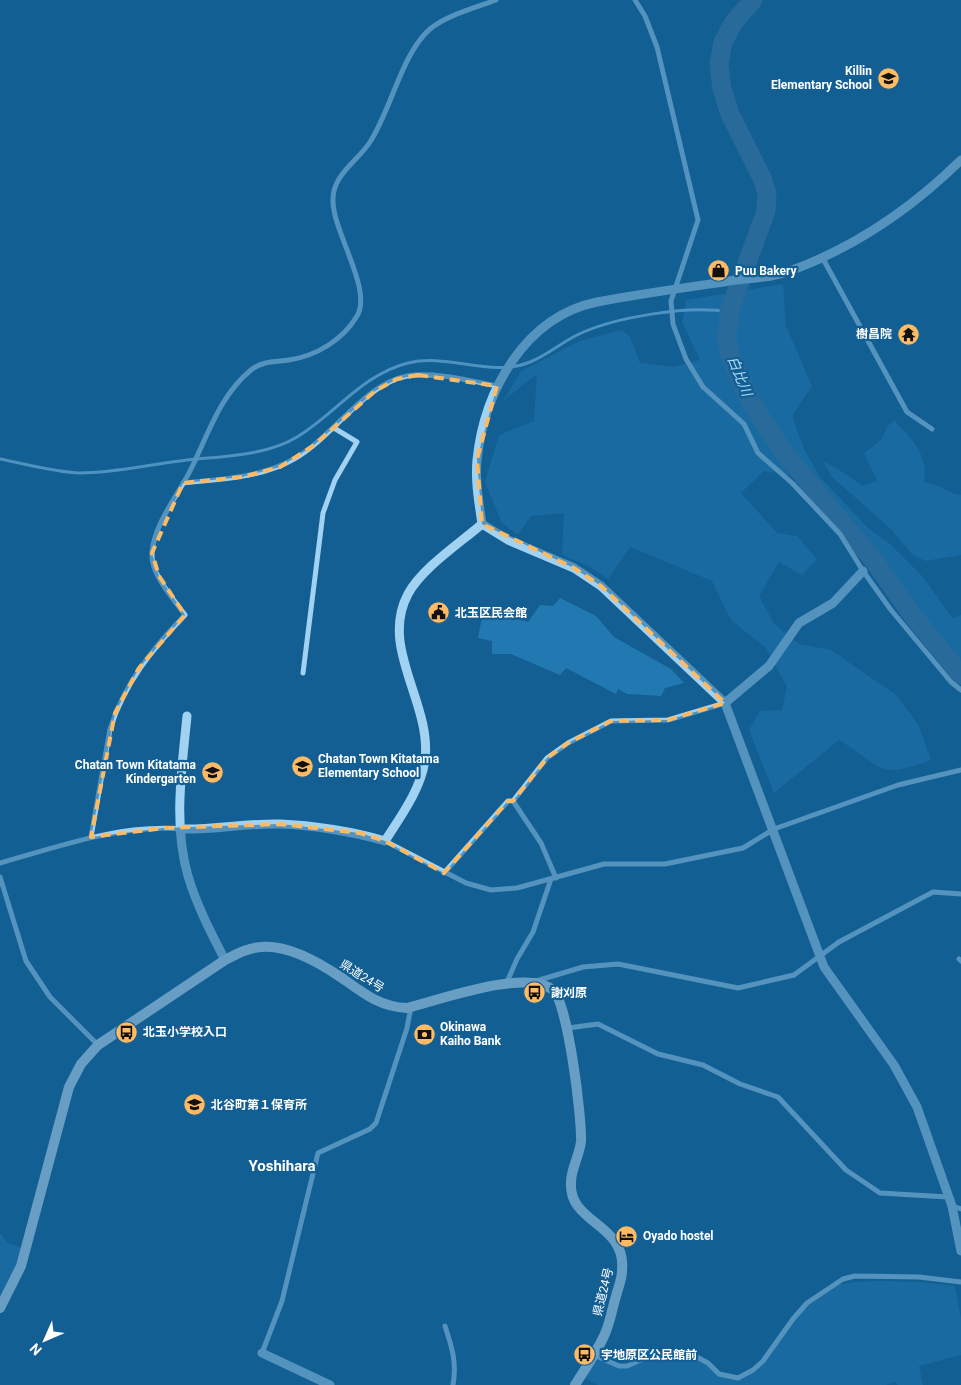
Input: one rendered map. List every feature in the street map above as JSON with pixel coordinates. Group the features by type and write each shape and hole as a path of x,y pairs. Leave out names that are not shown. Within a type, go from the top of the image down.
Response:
{"main road":[{"name":"県道24号","path":"0,1308 21,1266 69,1087 81,1064 98,1045 225,960 245,950 267,946 278,948 313,961 377,1002 397,1007 411,1007 507,982 536,982 553,990 560,1000 568,1028 581,1142 570,1181 572,1194 577,1206 606,1230 617,1242 622,1255 622,1272 605,1335 575,1385"}],"street":[{"path":"91,837 110,729 115,713 139,668 156,645 185,615 159,576 152,553 163,521 219,409 252,369 263,363 311,356 336,338 358,315 362,298 334,216 334,188 339,176 370,142 384,116 410,56 422,37 437,24 496,0"},
{"path":"635,0 657,47 698,220 693,241 671,301 674,324 686,360 703,387 744,424 758,453 792,483 840,534 863,571 891,610 951,682 961,690"},
{"path":"482,524 476,478 477,459 487,416 499,382 514,358 552,321 597,302 786,272 822,257 900,213 934,187 961,160"},
{"path":"822,257 907,412 932,429"},
{"path":"183,483 242,477 280,467 307,450 375,391 397,378 418,375 499,382"},
{"path":"302,673 323,512 335,480 357,442 334,428"},
{"path":"482,524 508,540 574,568 601,586 724,703 774,829 806,923 824,967 894,1065 917,1107 948,1197 956,1207 961,1251"},
{"path":"386,841 410,801 422,774 425,760 424,731 420,711 399,642 400,612 414,584 482,524"},
{"path":"444,873 508,801 513,801 547,758 568,743 611,721 668,720 724,703 769,666 798,622 833,602 863,571"},
{"path":"187,716 180,796 181,829 188,875 196,900 225,960"},
{"path":"0,863 91,837 164,828 205,830 280,824 360,833 386,841 444,873 491,890 517,888 604,864 665,864 743,848 774,829 898,785 961,770"},
{"path":"507,982 532,932 554,878 540,843 513,801"},
{"path":"0,877 26,961 50,997 98,1045"},
{"path":"536,982 583,967 618,964 738,988 794,975 839,942 933,892 961,894"},
{"path":"330,1385 262,1353 282,1301 318,1153 370,1129 376,1123 407,1028 411,1007"},
{"path":"568,1028 598,1024 658,1054 703,1065 740,1084 778,1097 846,1170 880,1193 948,1197"},
{"path":"593,1355 618,1366 627,1366 652,1355 691,1354 708,1363 719,1374 738,1378 753,1370 763,1361 807,1303 843,1279 855,1276 911,1277 961,1282"},
{"path":"445,1326 453,1350 456,1368 453,1385"}],"highlighted area":[{"path":"418,375 497,386 477,459 482,524 574,568 601,586 725,703 668,720 611,721 568,743 547,758 513,801 508,801 444,873 385,841 360,833 280,824 164,828 91,837 115,713 139,668 185,615 159,576 152,553 183,483 242,477 280,467 313,446 375,391 397,379"}],"shaded area":[{"path":"783,284 786,326 812,386 792,416 804,449 819,476 867,527 890,544 922,576 953,619 961,615 961,680 946,666 829,511 795,476 764,471 741,493 777,533 797,536 817,559 802,575 779,562 759,596 774,624 799,644 831,650 896,695 918,724 931,760 913,766 889,770 880,768 839,740 774,793 749,730 760,711 782,710 787,687 766,648 731,620 712,581 630,547 608,579 590,567 562,555 564,513 531,516 518,535 502,523 485,482 499,435 534,421 537,374 503,401 521,371 580,341 622,330 630,337 640,363 674,367 700,360 682,322 686,300"},
{"path":"894,420 912,440 921,455 925,472 924,482 961,495 961,555 925,561 913,555 891,529 832,477 823,461 862,486 877,481 864,453 882,439 887,427"},
{"path":"560,598 596,616 614,637 671,669 684,683 665,688 661,696 627,694 618,689 616,694 566,668 560,675 511,654 492,654 492,641 478,638 484,606 528,622 540,605 553,606"},
{"path":"0,1233 8,1243 25,1249 0,1308"},
{"path":"879,1281 919,1282 955,1286 961,1319 961,1355 919,1366 923,1385 898,1385 894,1382 886,1385 598,1385 582,1376 594,1355 623,1365 653,1355 693,1355 717,1372 741,1378 752,1372 798,1314 820,1294 841,1284"}],"waterway":[{"name":"白比川","path":"753,0 734,22 723,42 719,64 722,89 730,114 762,178 767,193 766,211 729,312 727,340 730,355 750,401 785,454 874,561 913,616 961,675"},
{"path":"0,459 50,469 92,473 255,452 284,444 297,437 311,428 363,385 392,368 408,363 438,361 500,368 515,366 530,362 577,335 611,323 673,311 712,310 729,312"}],"place":[{"name":"Killin Elementary School","path":"888,78"},
{"name":"Puu Bakery","path":"719,271"},
{"name":"樹昌院","path":"908,334"},
{"name":"北玉区民会館","path":"439,613"},
{"name":"Chatan Town Kitatama Elementary School","path":"302,766"},
{"name":"Chatan Town Kitatama Kindergarten","path":"212,772"},
{"name":"謝刈原","path":"535,993"},
{"name":"北玉小学校入口","path":"127,1032"},
{"name":"Okinawa Kaiho Bank","path":"424,1034"},
{"name":"北谷町第１保育所","path":"195,1105"},
{"name":"Oyado hostel","path":"627,1236"},
{"name":"宇地原区公民館前","path":"585,1355"}],"district":[{"name":"Yoshihara","path":"282,1166"}]}
